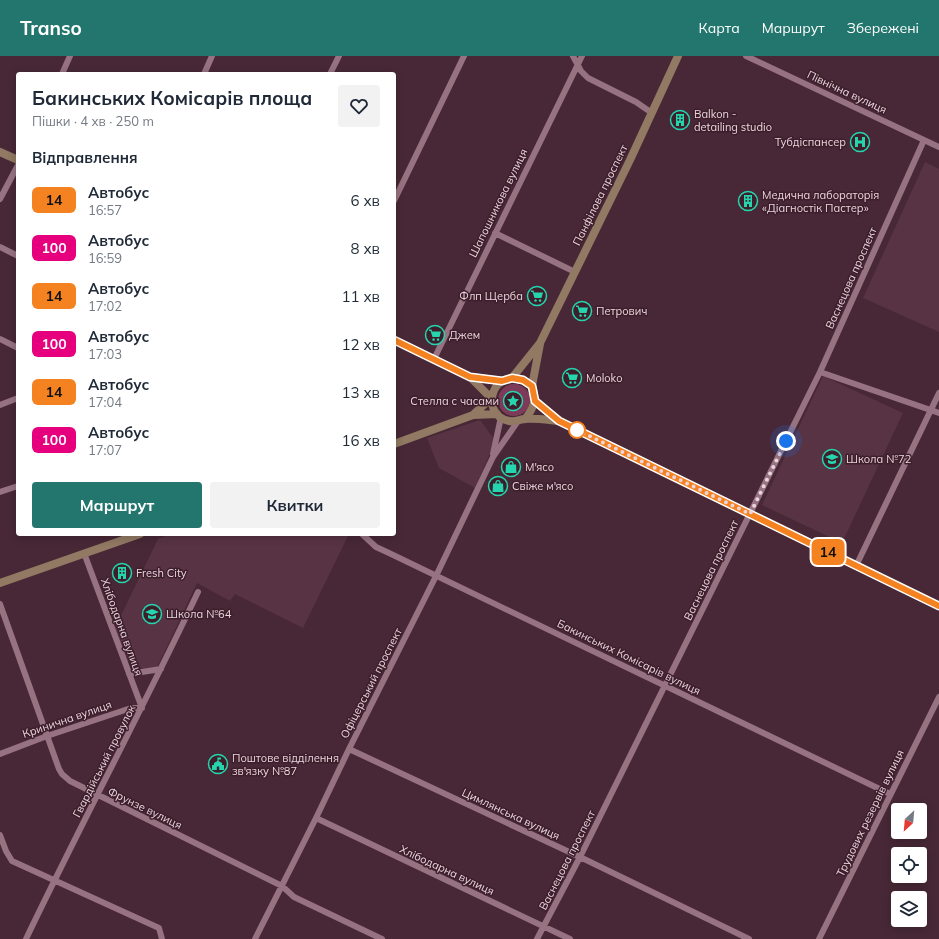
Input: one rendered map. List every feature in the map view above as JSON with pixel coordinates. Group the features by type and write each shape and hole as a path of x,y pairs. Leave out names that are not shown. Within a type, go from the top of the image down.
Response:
{"main road":[{"name":"Панфілова проспект","path":"512,378 540,343 652,113 678,56"},
{"path":"0,152 16,159"},
{"path":"396,341 470,377 491,398 493,406 499,416"},
{"name":"Панфілова проспект","path":"532,386 540,343"},
{"path":"470,377 502,381 512,378 523,380 532,386 535,401 532,411 521,420"},
{"path":"473,415 491,398 495,389 502,381"},
{"path":"535,401 559,421 939,606"},
{"path":"396,443 473,415 499,416 509,421 559,421"},
{"path":"0,583 84,553 121,537"}],"street":[{"path":"63,72 70,56"},
{"path":"205,72 212,56"},
{"path":"331,72 339,56"},
{"path":"396,198 464,56"},
{"path":"573,56 581,70 588,78 636,102 652,113"},
{"name":"Шапошникова вулиця","path":"434,359 582,56"},
{"name":"Північна вулиця","path":"746,56 939,147"},
{"name":"Васнецова проспект","path":"538,939 820,372 924,140"},
{"path":"0,199 16,169"},
{"path":"495,233 575,272"},
{"path":"0,247 16,255"},
{"path":"0,339 16,347"},
{"path":"820,372 939,413"},
{"path":"856,566 939,393"},
{"path":"0,405 16,399"},
{"path":"493,457 499,416"},
{"path":"493,457 521,420"},
{"name":"Офіцерський проспект","path":"255,939 436,576 493,457"},
{"path":"0,492 16,487"},
{"name":"Бакинських Комісарів вулиця","path":"364,536 376,547 890,794"},
{"name":"Хлібодарна вулиця","path":"84,553 142,708"},
{"name":"Гвардійський провулок","path":"26,939 54,880 142,708 198,592"},
{"name":"Фрунзе вулиця","path":"0,604 58,769 62,774 70,781 97,795 282,886 294,897 382,939"},
{"path":"129,674 161,669"},
{"name":"Трудових резервів вулиця","path":"819,939 939,697"},
{"name":"Кринична вулиця","path":"0,754 47,736 131,708 142,708"},
{"name":"Цимлянська вулиця","path":"349,749 580,857 749,939"},
{"name":"Хлібодарна вулиця","path":"316,818 570,939"},
{"path":"0,835 6,851 12,861 159,928 162,939"}],"shaded area":[{"path":"925,162 939,169 939,332 863,298"},
{"name":"Школа №72","path":"823,376 903,413 842,543 762,505"},
{"path":"514,384 520,385 527,391 530,400 529,406 523,413 514,416 508,415 501,409 498,400 499,394 505,387"},
{"path":"480,420 494,439 491,451 475,488 439,468 427,438"},
{"name":"Школа №64","path":"166,536 348,536 303,628 235,594 230,601 197,583 154,674 125,660 115,628 158,539"}],"bus line":[{"name":"14","path":"396,341 470,377 502,381 512,378 523,380 532,386 535,401 559,421 939,606"}],"place":[{"name":"Balkon - detailing studio","path":"680,120"},
{"name":"Тубдіспансер","path":"860,142"},
{"name":"Медична лабораторія «Діагностік Пастер»","path":"748,201"},
{"name":"Флп Щерба","path":"537,296"},
{"name":"Петрович","path":"582,311"},
{"name":"Джем","path":"435,335"},
{"name":"Moloko","path":"572,378"},
{"name":"Стелла с часами","path":"513,401"},
{"name":"Школа №72","path":"832,459"},
{"name":"М'ясо","path":"511,467"},
{"name":"Свіже м'ясо","path":"498,486"},
{"name":"Fresh City","path":"122,573"},
{"name":"Школа №64","path":"152,614"},
{"name":"Поштове відділення зв'язку №87","path":"218,764"}],"route":[{"path":"577,430 750,514 786,441"}]}
